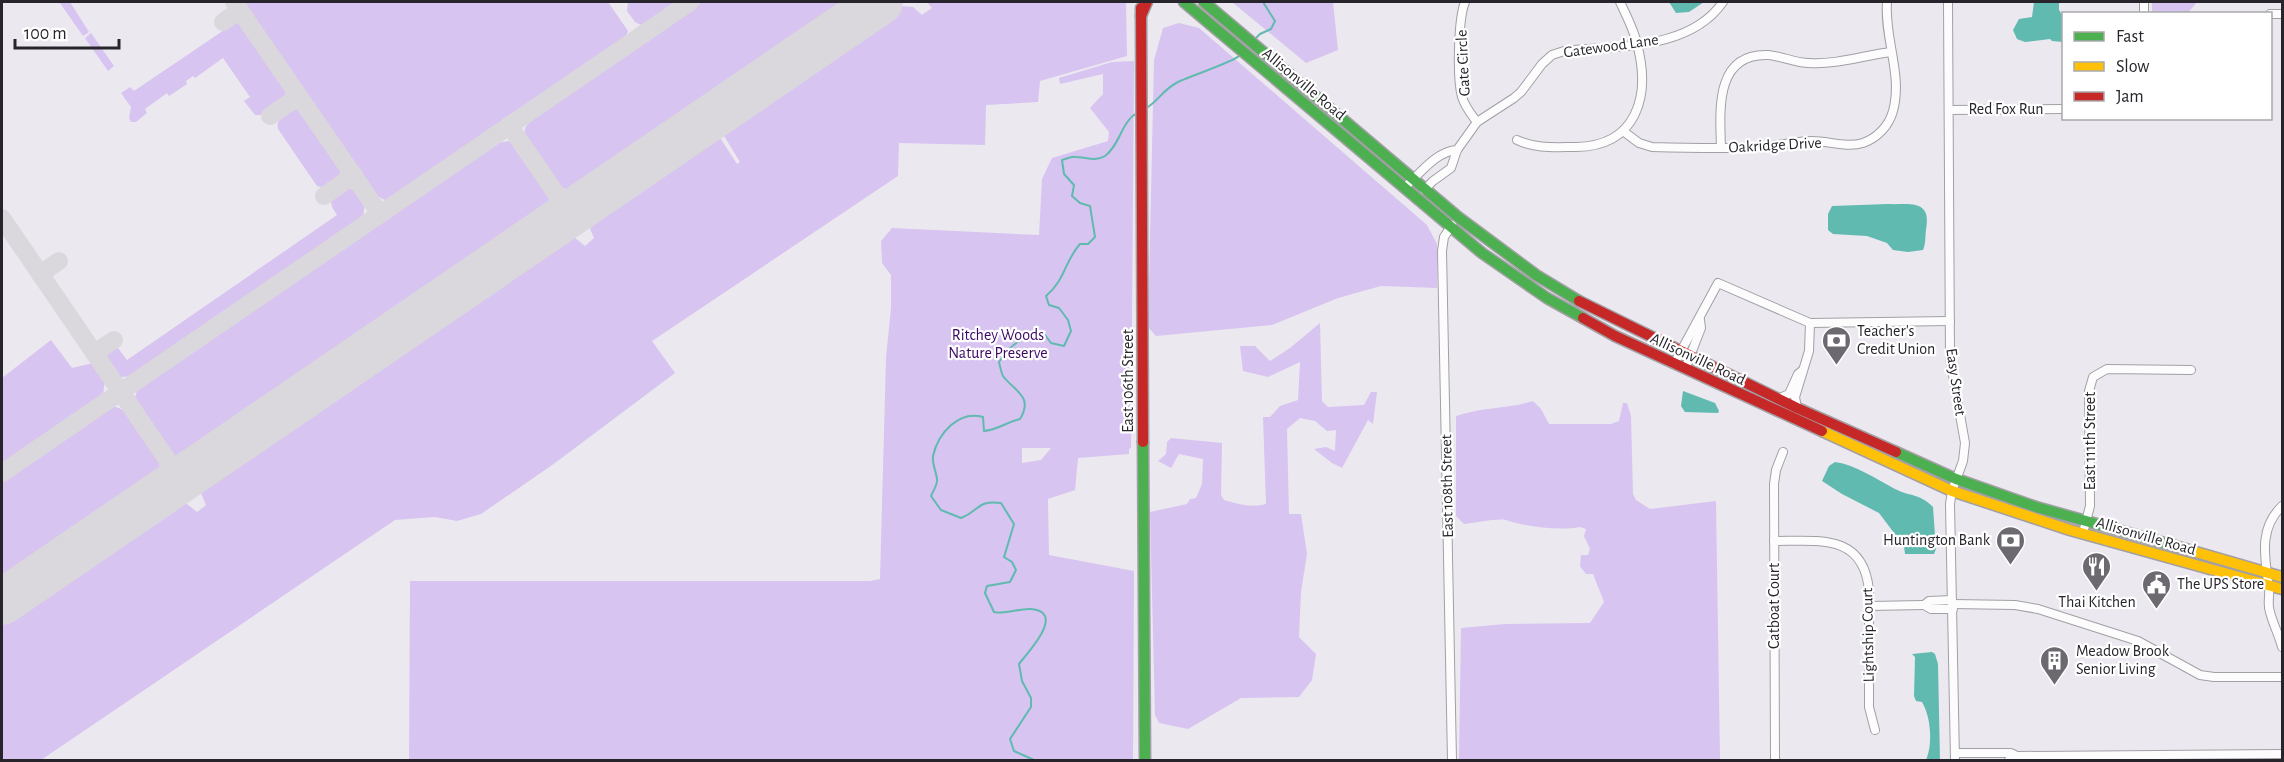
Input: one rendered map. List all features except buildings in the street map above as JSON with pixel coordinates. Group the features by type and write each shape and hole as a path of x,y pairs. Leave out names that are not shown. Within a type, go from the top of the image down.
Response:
{"main road":[{"name":"East 106th Street","path":"1141,2 1145,760"},
{"path":"1141,15 1147,2"},
{"name":"Allisonville Road","path":"1184,2 1450,228 1498,265 1586,321 1680,367 1952,491 2083,533 2268,579 2283,577"},
{"name":"Allisonville Road","path":"1204,2 1458,217 1525,267 1574,298 1685,355 1956,479 2268,579 2283,589"}],"street":[{"name":"Gate Circle","path":"1465,2 1460,26 1461,89 1467,110 1477,122"},
{"path":"1517,140 1536,147 1585,147 1608,141 1623,131 1636,114 1642,95 1643,81 1637,44 1620,2"},
{"name":"Gatewood Lane","path":"1416,198 1451,168 1457,150 1477,122 1521,92 1542,64 1557,53 1637,44 1678,35 1711,16 1723,2"},
{"name":"Oakridge Drive","path":"1623,131 1640,143 1652,147 1764,147 1809,141 1856,145 1870,139 1887,125 1894,108 1894,69 1886,19 1887,2"},
{"name":"Easy Street","path":"1948,2 1951,367 1965,443 1963,461 1952,491 1950,513 1955,757"},
{"path":"1720,148 1722,90 1729,74 1744,61 1756,56 1770,55 1814,63 1891,52"},
{"name":"Red Fox Run","path":"1949,110 2062,109"},
{"name":"Gatewood Lane","path":"1404,188 1429,164 1451,150 1457,150"},
{"name":"East 108th Street","path":"1452,760 1442,251 1444,237 1458,217"},
{"path":"1680,367 1701,328 1700,320 1718,283 1810,323 1950,321"},
{"path":"1797,408 1795,397 1809,351 1810,323"},
{"name":"East 111th Street","path":"2083,533 2091,500 2089,392 2093,377 2107,369 2191,370"},
{"path":"1778,399 1789,394 1798,374 1803,370"},
{"name":"Catboat Court","path":"1775,760 1774,476 1783,452"},
{"path":"2283,506 2271,518 2267,529 2269,610 2283,647"},
{"name":"Lightship Court","path":"1774,541 1826,541 1843,546 1858,558 1866,573 1869,606 1869,707 1875,730"},
{"path":"1869,606 1924,605 1929,601 1952,604 2015,605 2038,609 2138,642 2200,675 2283,677"},
{"path":"1955,757 2011,753 2017,756 2078,758 2246,757 2283,754"},
{"path":"2009,760 2017,756"}],"green space":[{"path":"70,2 89,32 83,36 60,3"},
{"path":"242,2 608,2 628,31 625,39 392,198 385,200 375,195"},
{"path":"628,2 680,2 643,26 635,22 627,11"},
{"path":"702,2 852,2 577,189 567,190 558,186 525,136 525,128 531,119"},
{"path":"927,2 1126,2 1127,56 1040,81 1038,102 986,105 985,145 899,143 898,176 652,341 675,373 555,463 481,514 457,521 435,517 395,520 41,760 2,760 2,622 176,503 187,504 197,512 206,505 201,493 205,483 563,237 574,237 585,246 594,238 590,229 594,216 715,133 737,164 740,162 721,129 901,6 913,7 922,15 932,8"},
{"path":"1232,2 1333,2 1338,50 1306,63"},
{"path":"2152,2 2197,2 2189,12 2152,12"},
{"path":"236,22 241,24 286,90 285,99 261,115 255,115 244,101 250,97 223,58 195,78 193,76 186,81 187,84 169,96 167,93 145,109 147,113 136,122 131,122 129,118 131,107 121,93 130,87 134,91"},
{"path":"1179,23 1199,28 1427,225 1437,244 1437,288 1381,286 1338,298 1272,325 1156,336 1148,327 1154,60 1163,28"},
{"path":"91,33 114,66 108,71 85,38"},
{"name":"Ritchey Woods Nature Preserve","path":"1134,61 1131,448 1129,454 1078,458 1075,490 1048,499 1049,555 1134,571 1133,760 409,760 410,581 870,581 880,579 886,358 891,308 891,275 882,263 881,241 892,228 1039,235 1042,179 1052,158 1108,141 1109,132 1090,108 1103,94 1103,74 1060,84 1059,78 1112,62","holes":["1022,448 1051,448 1041,460 1022,463"]},
{"path":"298,109 341,169 340,177 325,188 317,186 278,129 278,121 283,115"},
{"path":"509,141 515,145 549,194 549,202 544,212 185,457 174,458 137,405 135,397 138,388 497,143"},
{"path":"350,188 363,201 364,210 361,220 133,376 121,377 110,366 106,353 113,348 118,348 127,360 337,215 331,201"},
{"path":"1320,323 1322,401 1328,407 1364,405 1371,392 1377,392 1373,424 1368,420 1342,468 1314,449 1326,447 1335,451 1336,430 1327,431 1315,421 1300,418 1287,429 1289,514 1301,514 1307,554 1301,592 1299,637 1316,654 1312,680 1299,697 1241,698 1188,729 1159,723 1155,715 1150,512 1187,504 1190,499 1196,498 1202,484 1203,459 1179,454 1171,468 1158,461 1166,454 1167,442 1171,438 1222,443 1221,495 1224,500 1250,506 1266,504 1263,417 1270,417 1280,406 1298,400 1300,362 1268,377 1243,371 1240,346 1255,346 1270,361"},
{"path":"51,340 72,368 93,363 105,380 103,395 2,466 2,378"},
{"path":"1533,401 1541,409 1549,424 1611,424 1619,421 1623,403 1627,403 1631,416 1633,494 1636,500 1650,509 1716,501 1720,760 1459,760 1461,628 1505,624 1590,623 1604,602 1593,574 1586,574 1580,566 1581,555 1588,555 1590,549 1584,536 1586,529 1580,527 1543,528 1502,520 1464,524 1456,516 1456,416"},
{"path":"116,407 126,411 159,458 160,468 157,476 2,583 2,481 109,408"}],"shaded area":[{"path":"1669,2 1704,2 1689,12 1676,13"},
{"path":"2034,2 2059,2 2059,10 2062,14 2062,42 2050,39 2025,42 2017,39 2013,30 2019,19 2032,17"},
{"path":"1911,204 1922,208 1926,213 1923,250 1908,252 1893,250 1887,243 1867,236 1833,234 1828,230 1828,214 1832,206"},
{"path":"1683,391 1715,403 1718,413 1685,412 1681,406"},
{"path":"1835,462 1858,469 1895,489 1919,497 1933,507 1936,549 1934,554 1905,554 1904,546 1879,513 1822,481 1829,466"},
{"path":"1932,652 1938,664 1940,760 1926,760 1930,747 1929,723 1922,702 1916,701 1914,696 1915,657 1912,654"}],"waterway":[{"path":"1255,39 1271,29 1275,21 1263,2"},
{"path":"1145,109 1178,82 1239,56"},
{"path":"1034,760 1014,751 1010,739 1031,707 1031,698 1022,681 1019,664 1042,634 1045,617 1041,612 1031,609 994,612 985,593 987,586 1010,582 1016,570 1012,562 1004,557 1014,524 1001,503 987,503 961,518 941,510 931,496 937,481 933,456 940,439 958,420 974,416 983,417 984,431 1020,419 1024,411 1024,399 1003,376 999,362 1013,345 1024,339 1045,335 1051,343 1064,346 1071,331 1068,320 1059,308 1049,305 1046,296 1058,283 1080,244 1088,244 1095,237 1090,206 1080,203 1072,196 1074,185 1064,174 1062,160 1073,157 1094,159 1105,156 1114,146 1127,122 1137,113"}],"taxiway":[{"path":"234,2 380,214"},
{"path":"2,473 690,2"},
{"path":"223,22 240,10"},
{"path":"270,116 299,96"},
{"path":"509,125 570,214"},
{"path":"324,196 354,175"},
{"path":"2,218 181,480"},
{"path":"40,274 59,261"},
{"path":"94,353 114,340"}],"runway":[{"path":"2,602 880,2"}],"traffic: fast":[{"path":"1184,2 1482,253 1547,298 1583,318"},
{"path":"1204,2 1458,217 1536,275 1579,301"},
{"path":"1143,442 1145,760"},
{"path":"1896,452 1956,479 2036,507 2175,546"}],"traffic: slow":[{"path":"1822,431 1952,491 2070,530 2282,589"},
{"path":"2175,546 2282,577"}],"traffic: jam":[{"path":"1141,16 1147,2"},
{"path":"1141,8 1143,442"},
{"path":"1579,301 1797,408 1896,452"},
{"path":"1583,318 1615,336 1822,431"}],"place":[{"name":"Teacher's Credit Union","path":"1836,366"},
{"name":"Huntington Bank","path":"2011,566"},
{"name":"Thai Kitchen","path":"2097,592"},
{"name":"The UPS Store","path":"2156,610"},
{"name":"Meadow Brook Senior Living","path":"2055,686"}]}
